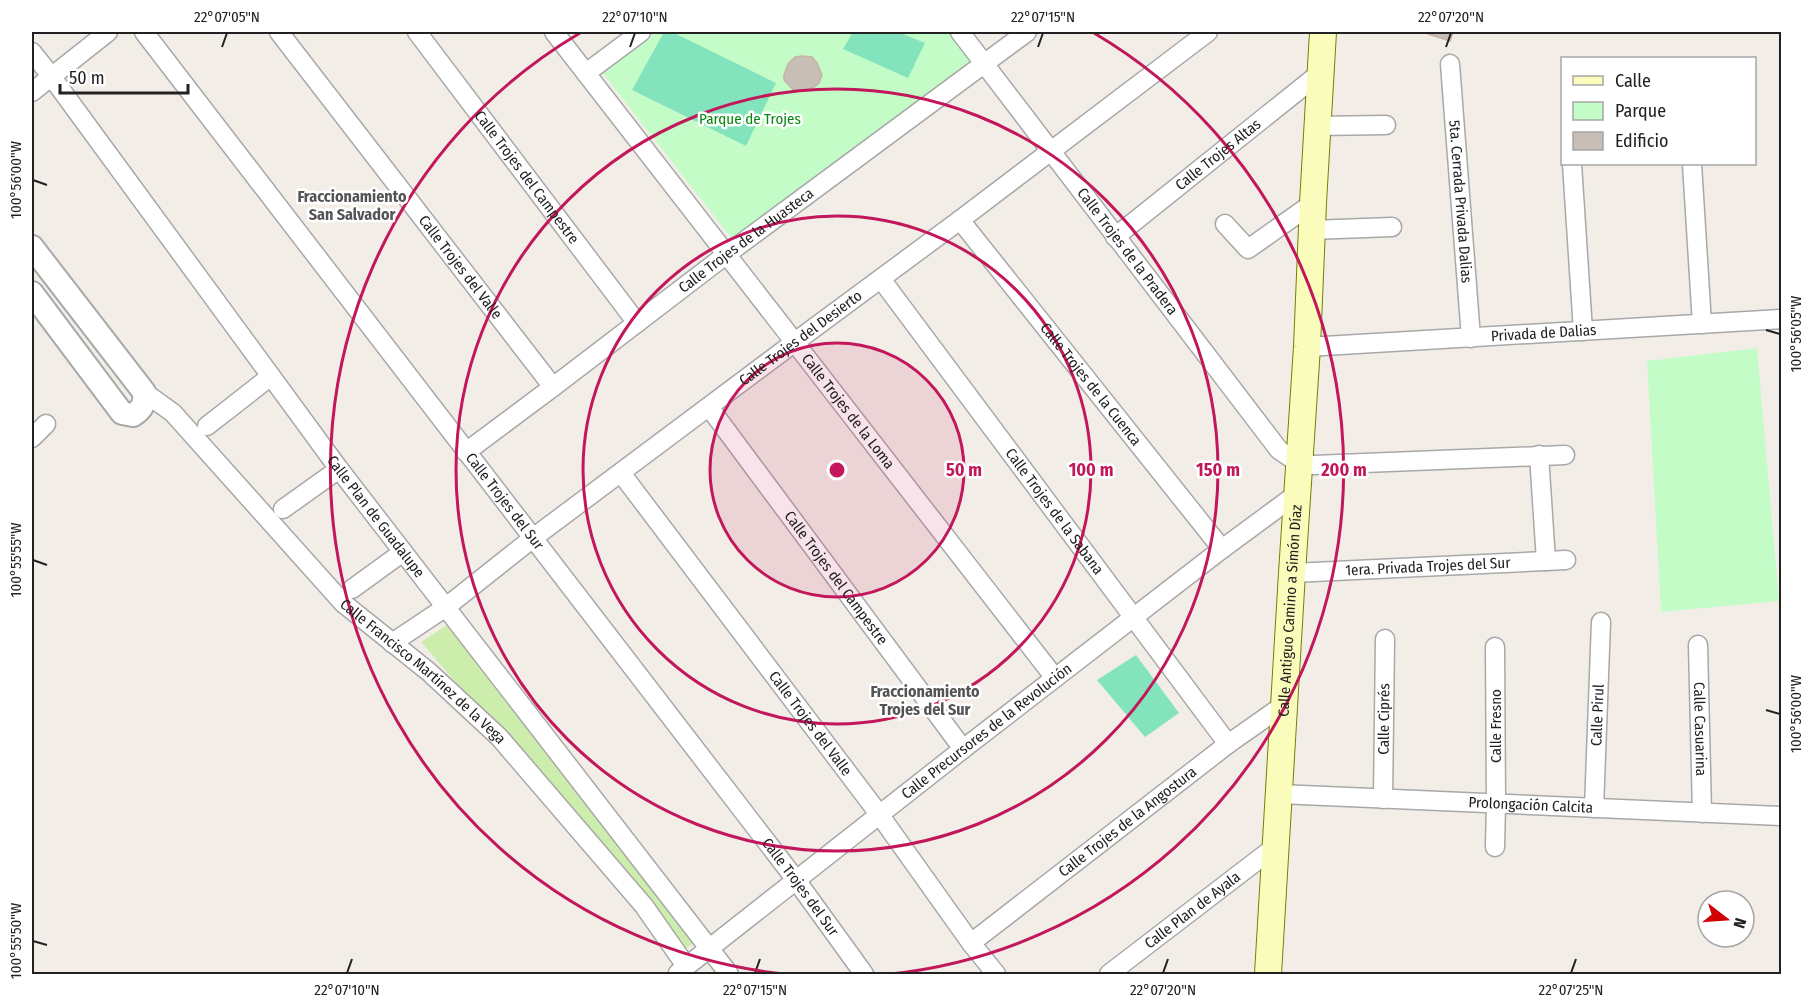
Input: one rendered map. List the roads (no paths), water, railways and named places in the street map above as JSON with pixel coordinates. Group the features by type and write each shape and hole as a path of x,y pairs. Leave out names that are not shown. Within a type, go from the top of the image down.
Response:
{"main road":[{"name":"Calle Antiguo Camino a Simón Díaz","path":"1268,975 1307,347 1311,231 1323,32"}],"street":[{"path":"32,92 108,32"},
{"name":"Calle Trojes del Sur","path":"144,32 796,880 864,975"},
{"name":"Calle Trojes del Valle","path":"279,32 553,387"},
{"name":"Calle Trojes del Campestre","path":"417,32 637,322"},
{"name":"Calle Trojes de la Loma","path":"554,32 1055,678"},
{"path":"586,73 641,32"},
{"name":"Calle Trojes de la Pradera","path":"960,32 1279,450 1300,465"},
{"name":"Calle Trojes de la Huasteca","path":"466,452 727,254 1027,32"},
{"name":"Calle Trojes del Desierto","path":"392,643 446,607 533,538 1208,32"},
{"name":"Calle Plan de Guadalupe","path":"32,52 339,469 729,975"},
{"name":"5ta. Cerrada Privada Dalias","path":"1450,64 1471,338"},
{"name":"Calle Trojes Altas","path":"1115,237 1320,73"},
{"path":"1317,126 1386,125"},
{"path":"1572,165 1583,331"},
{"path":"1692,165 1702,324"},
{"path":"1225,224 1248,249 1313,203"},
{"name":"Calle Trojes de la Cuenca","path":"960,220 1222,549"},
{"path":"1311,231 1392,227"},
{"path":"32,247 144,392 145,401 141,410 133,415 122,413 32,293"},
{"name":"Calle Trojes de la Sabana","path":"881,279 1228,744"},
{"name":"Privada de Dalias","path":"1307,347 1782,319"},
{"path":"207,426 271,376"},
{"name":"Calle Francisco Martínez de la Vega","path":"144,392 173,413 343,603 429,672 499,737 644,906 682,970"},
{"name":"Calle Trojes del Campestre","path":"709,407 963,749"},
{"path":"32,438 46,424"},
{"path":"1539,455 1546,561"},
{"path":"1300,465 1565,455"},
{"path":"283,509 339,469"},
{"name":"Calle Trojes del Valle","path":"621,473 879,814 996,975"},
{"name":"Calle Precursores de la Revolución","path":"682,970 1133,617 1298,493"},
{"path":"352,589 403,552"},
{"name":"1era. Privada Trojes del Sur","path":"1292,573 1566,560"},
{"name":"Calle Pirul","path":"1594,808 1601,622"},
{"name":"Calle Ciprés","path":"1383,799 1385,639"},
{"name":"Calle Casuarina","path":"1698,645 1702,813"},
{"name":"Calle Fresno","path":"1495,647 1495,847"},
{"name":"Calle Trojes de la Angostura","path":"971,943 1228,744 1285,704"},
{"name":"Prolongación Calcita","path":"1280,794 1782,816"},
{"name":"Calle Plan de Ayala","path":"1109,975 1276,846"}],"district":[{"name":"Fraccionamiento San Salvador","path":"352,205"},
{"name":"Fraccionamiento Trojes del Sur","path":"925,700"}],"park label":[{"name":"Parque de Trojes","path":"750,119"}]}
